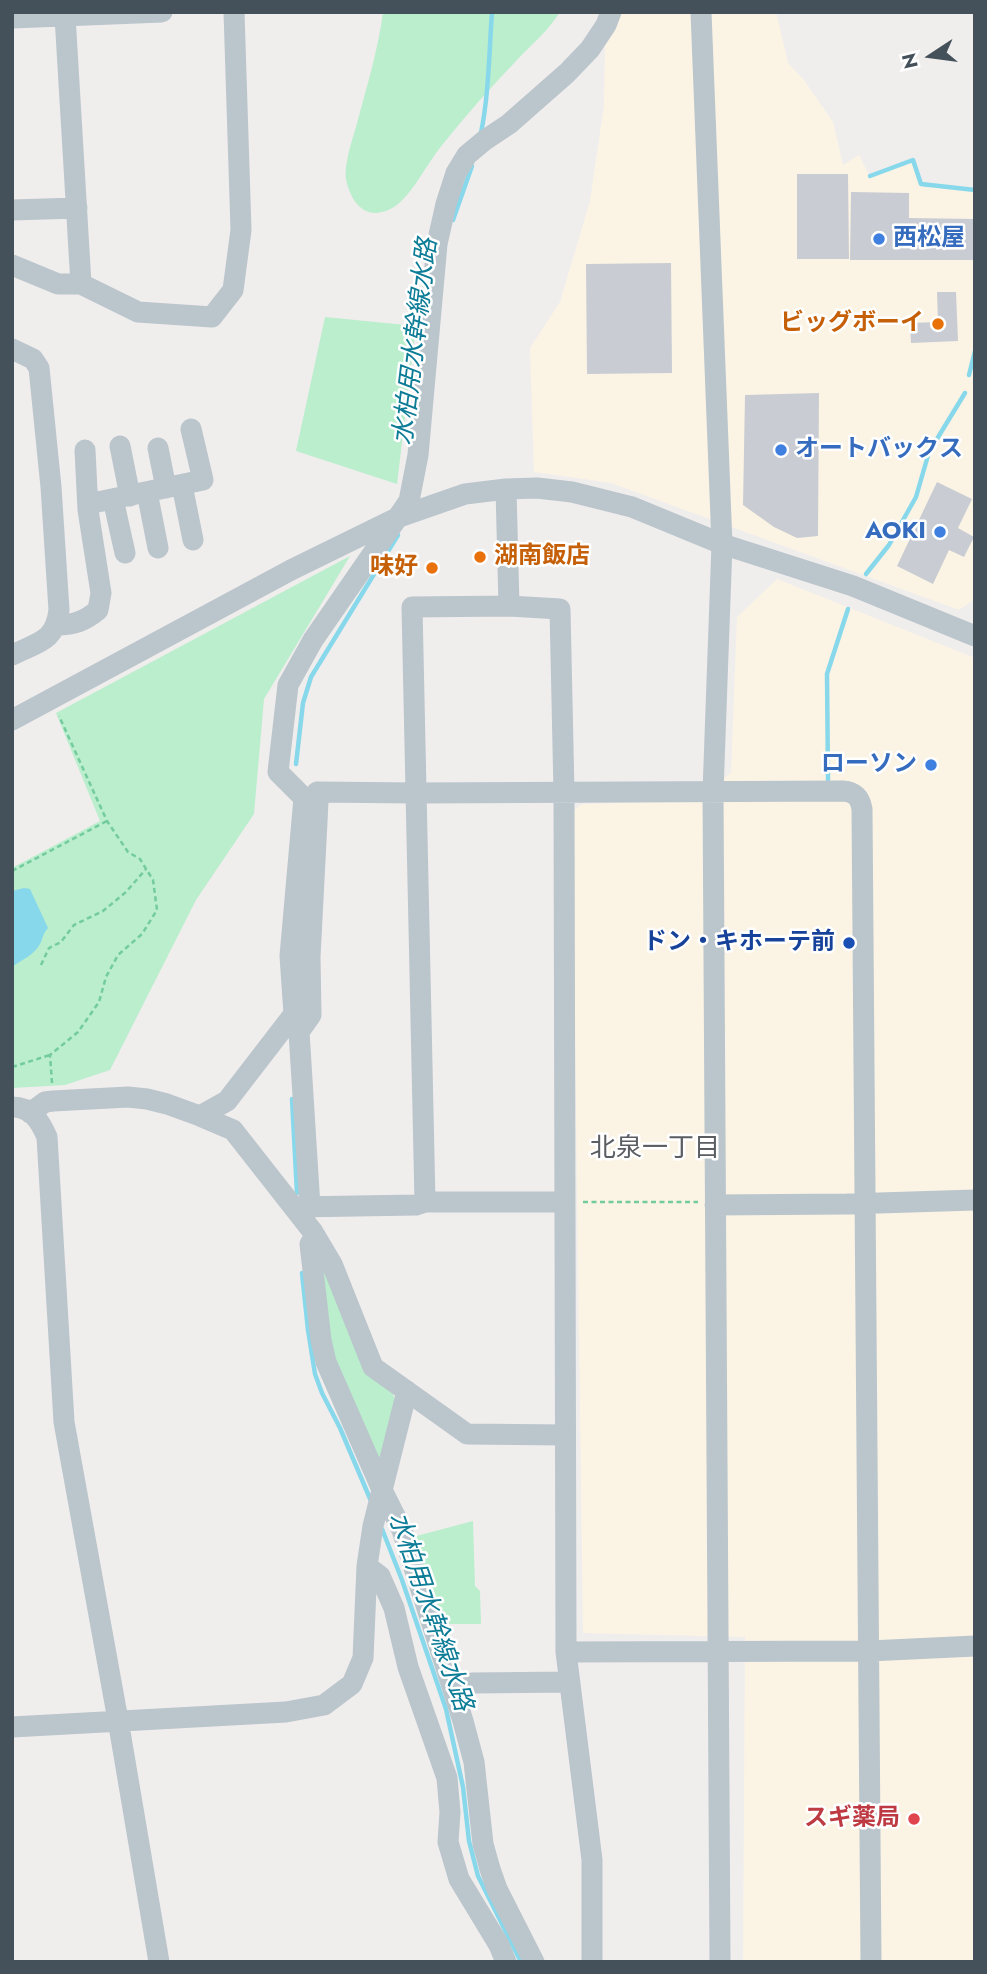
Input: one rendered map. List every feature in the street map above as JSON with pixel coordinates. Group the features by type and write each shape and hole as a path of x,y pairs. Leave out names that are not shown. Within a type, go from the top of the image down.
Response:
{"street":[{"path":"12,18 162,12"},
{"path":"12,265 58,284 81,284 138,312 212,317 233,290 241,230 234,12"},
{"path":"302,1207 299,1031 312,1015 302,1003 290,956 304,798 278,772 288,685 313,640 409,500 418,455 437,244 456,173 467,155 509,124 567,73 590,49 611,12"},
{"path":"701,12 722,544 713,792 720,1962"},
{"path":"65,16 81,284"},
{"path":"12,210 77,208"},
{"path":"12,349 33,359 39,368 60,610 57,625 50,636 12,655"},
{"path":"88,504 203,480 191,429"},
{"path":"120,446 148,492 193,540"},
{"path":"125,553 148,492 158,448"},
{"path":"57,625 72,625 88,618 98,610 101,593 88,504 85,450"},
{"path":"12,720 291,570 399,517 465,494 506,489 537,488 572,492 632,507 722,544 852,586 975,636"},
{"path":"506,489 509,606"},
{"path":"148,492 158,548"},
{"path":"425,1202 412,607 509,606 560,609 564,792 566,1652 592,1860 592,1962"},
{"path":"200,1115 227,1101 302,1003 310,957 317,792 843,791 856,795 860,800 871,1962"},
{"path":"21,1110 53,1101 128,1097 167,1104 233,1130 302,1207 332,1264 373,1367 467,1434 565,1435"},
{"path":"21,1110 39,1120 47,1137 64,1422 159,1962"},
{"path":"716,1205 975,1200"},
{"path":"302,1207 416,1205 425,1202 564,1202"},
{"path":"315,1236 310,1244 326,1362 381,1496 402,1530 474,1762 483,1844 497,1889 534,1962"},
{"path":"12,1727 286,1712 324,1705 352,1684 363,1658 366,1566 373,1526 407,1391"},
{"path":"366,1566 380,1576 394,1608 408,1667 447,1778 450,1812 447,1842 459,1879 499,1945 506,1962"},
{"path":"566,1652 869,1651 975,1646"},
{"path":"472,1683 570,1682"}],"path":[{"path":"12,1067 50,1055 78,1032 99,1002 106,977 118,955 142,934 157,909 153,880 139,859 128,852 107,821 56,709"},
{"path":"12,871 107,821"},
{"path":"41,965 49,948 61,942 74,925 103,911 126,892 146,869"},
{"path":"50,1055 53,1101"},
{"path":"564,1202 703,1202 716,1205"}],"shaded area":[{"path":"617,12 776,12 788,63 804,80 833,122 843,165 859,155 869,175 912,160 924,188 975,191 975,599 959,610 611,483 534,472 530,348 560,302 590,201 604,105 605,41"},
{"path":"777,579 975,658 975,1962 743,1962 745,1637 583,1633 572,812 582,804 693,801 731,773 737,617"}],"green space":[{"path":"383,12 560,12 461,122 407,195 394,207 376,213 368,212 356,203 348,188 346,173"},
{"path":"325,317 416,326 397,484 296,451"},
{"path":"350,556 264,699 254,814 196,900 110,1070 65,1085 12,1088 12,868 100,821 56,713"},
{"path":"315,1250 391,1388 396,1403 378,1468 328,1351"},
{"path":"473,1521 475,1586 480,1591 481,1624 439,1624 409,1538"}],"water":[{"path":"30,889 48,928 34,952 12,967 12,891"}],"building":[{"path":"797,174 848,174 849,259 797,259"},
{"path":"851,192 909,193 909,218 975,219 975,260 850,260"},
{"path":"671,263 672,373 587,374 586,264"},
{"path":"937,292 956,292 958,341 911,343 910,323 938,322"},
{"name":"オートバックス","path":"819,393 818,536 797,538 774,527 743,505 745,395"},
{"name":"AOKI","path":"937,482 972,499 958,528 974,537 964,557 949,550 933,584 897,566"}],"waterway":[{"name":"水柏用水幹線水路","path":"481,133 492,12"},
{"path":"870,176 913,160 921,184 975,190"},
{"name":"水柏用水幹線水路","path":"453,220 472,166"},
{"path":"969,375 975,351"},
{"path":"866,574 889,545 916,497 929,452 965,393"},
{"name":"水柏用水幹線水路","path":"296,764 303,703 311,677 398,535"},
{"path":"828,780 827,674 848,609"},
{"name":"水柏用水幹線水路","path":"292,1099 297,1193"},
{"name":"水柏用水幹線水路","path":"302,1273 315,1374 371,1501"},
{"name":"水柏用水幹線水路","path":"382,1529 446,1709 463,1787 469,1841 478,1876 521,1962"}],"place":[{"name":"西松屋","path":"879,239"},
{"name":"ビッグボーイ","path":"938,324"},
{"name":"オートバックス","path":"781,450"},
{"name":"AOKI","path":"940,532"},
{"name":"湖南飯店","path":"480,557"},
{"name":"味好","path":"432,568"},
{"name":"ローソン","path":"931,765"},
{"name":"ドン・キホーテ前","path":"849,943"},
{"name":"スギ薬局","path":"914,1819"}],"district":[{"name":"北泉一丁目","path":"655,1150"}]}
